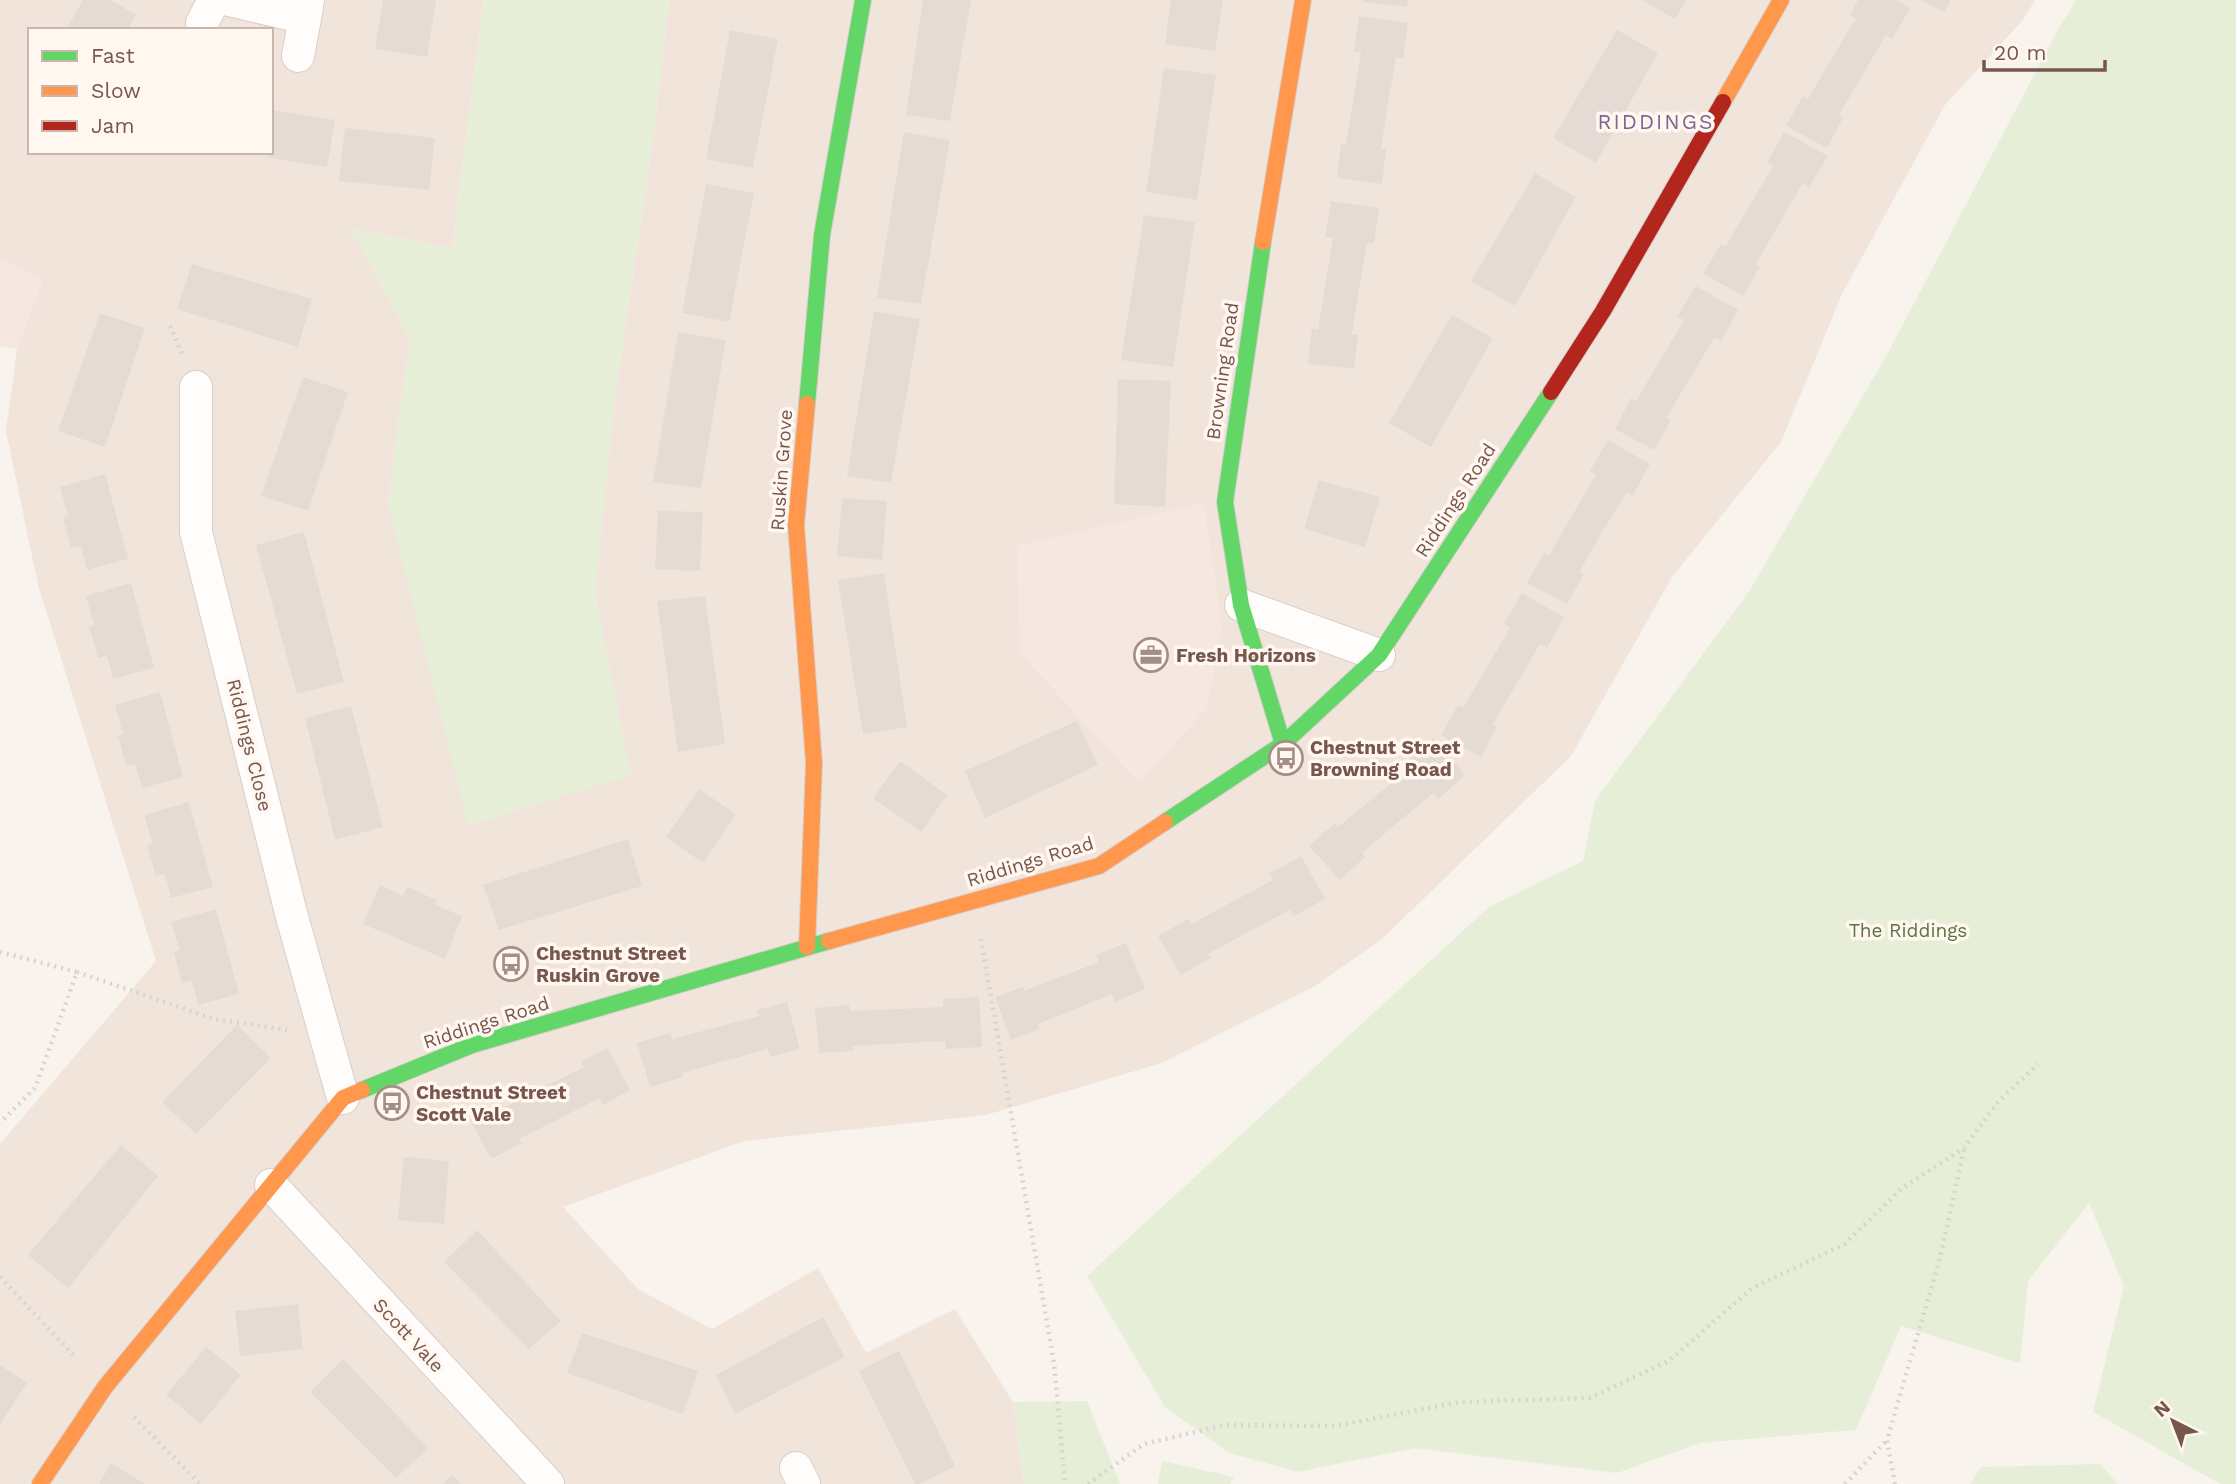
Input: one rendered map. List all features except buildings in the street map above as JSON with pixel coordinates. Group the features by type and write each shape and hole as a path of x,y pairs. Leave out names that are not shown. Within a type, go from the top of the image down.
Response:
{"street":[{"path":"229,0 306,9 298,56"},
{"name":"Ruskin Grove","path":"807,947 814,762 796,525 822,235 863,0"},
{"name":"Browning Road","path":"1283,744 1241,606 1225,502 1249,325 1303,0"},
{"name":"Riddings Road","path":"40,1484 105,1387 343,1098 472,1045 807,947 1099,866 1283,744 1379,655 1603,311 1781,0"},
{"name":"Riddings Close","path":"195,387 196,532 292,917 343,1098"},
{"path":"1241,606 1379,655"},
{"name":"Scott Vale","path":"271,1185 548,1484"}],"path":[{"path":"974,900 1054,1363 1065,1484"},
{"path":"0,952 112,982 214,1019 327,1036"},
{"path":"0,1123 35,1088 77,972"},
{"path":"1088,1484 1144,1444 1226,1425 1335,1426 1460,1402 1589,1398 1669,1361 1752,1288 1845,1244 1901,1189 1964,1149 1998,1102 2038,1064"},
{"path":"1895,1484 1887,1440 1940,1258 1964,1149"},
{"path":"0,1277 200,1484"},
{"path":"1845,1484 1887,1440"}],"shaded area":[{"path":"0,0 484,0 452,248 351,229 410,338 388,503 630,775 595,593 614,404 655,122 669,0 2035,0 2023,20 1945,105 1842,294 1781,442 1672,577 1571,756 1382,939 1315,986 1162,1063 986,1115 744,1141 563,1207 638,1289 712,1329 818,1268 866,1353 955,1309 1013,1402 1024,1484 0,1484 0,1144 156,961 38,585 6,431 17,349 43,279 0,259"},
{"path":"0,259 43,279 17,349 0,346"},
{"path":"1204,503 1222,628 1207,708 1139,783 1020,653 1017,546"}],"green space":[{"path":"484,0 669,0 655,122 614,404 595,593 631,775 468,826 388,503 410,338 351,229 452,248"},
{"name":"The Riddings","path":"2076,0 2236,0 2236,1484 2220,1484 2093,1412 2124,1286 2089,1203 2028,1281 2020,1363 1901,1326 1856,1430 1700,1443 1617,1473 1415,1448 1298,1472 1229,1453 1165,1407 1087,1276 1489,907 1583,861 1595,801 1750,590 1889,351"},
{"path":"1087,1401 1120,1484 1024,1484 1013,1402"},
{"path":"1162,1461 1234,1477 1230,1484 1158,1484"},
{"path":"2100,1464 2118,1484 1970,1484 1981,1467"}],"traffic: fast":[{"path":"807,404 822,235 863,0"},
{"path":"1263,242 1225,502 1241,605 1283,744"},
{"path":"1165,822 1283,744 1379,655 1551,392"},
{"path":"362,1090 472,1045 829,941"}],"traffic: slow":[{"path":"1263,242 1303,0"},
{"path":"1723,102 1781,0"},
{"path":"807,404 796,525 814,763 807,947"},
{"path":"829,941 1099,866 1165,822"},
{"path":"40,1484 105,1387 343,1098 362,1090"}],"traffic: jam":[{"path":"1551,392 1603,311 1723,102"}],"place":[{"name":"Fresh Horizons","path":"1151,655"},
{"name":"Chestnut Street Browning Road","path":"1286,758"},
{"name":"Chestnut Street Ruskin Grove","path":"511,964"},
{"name":"Chestnut Street Scott Vale","path":"392,1103"}],"district":[{"name":"RIDDINGS","path":"1656,122"}]}
